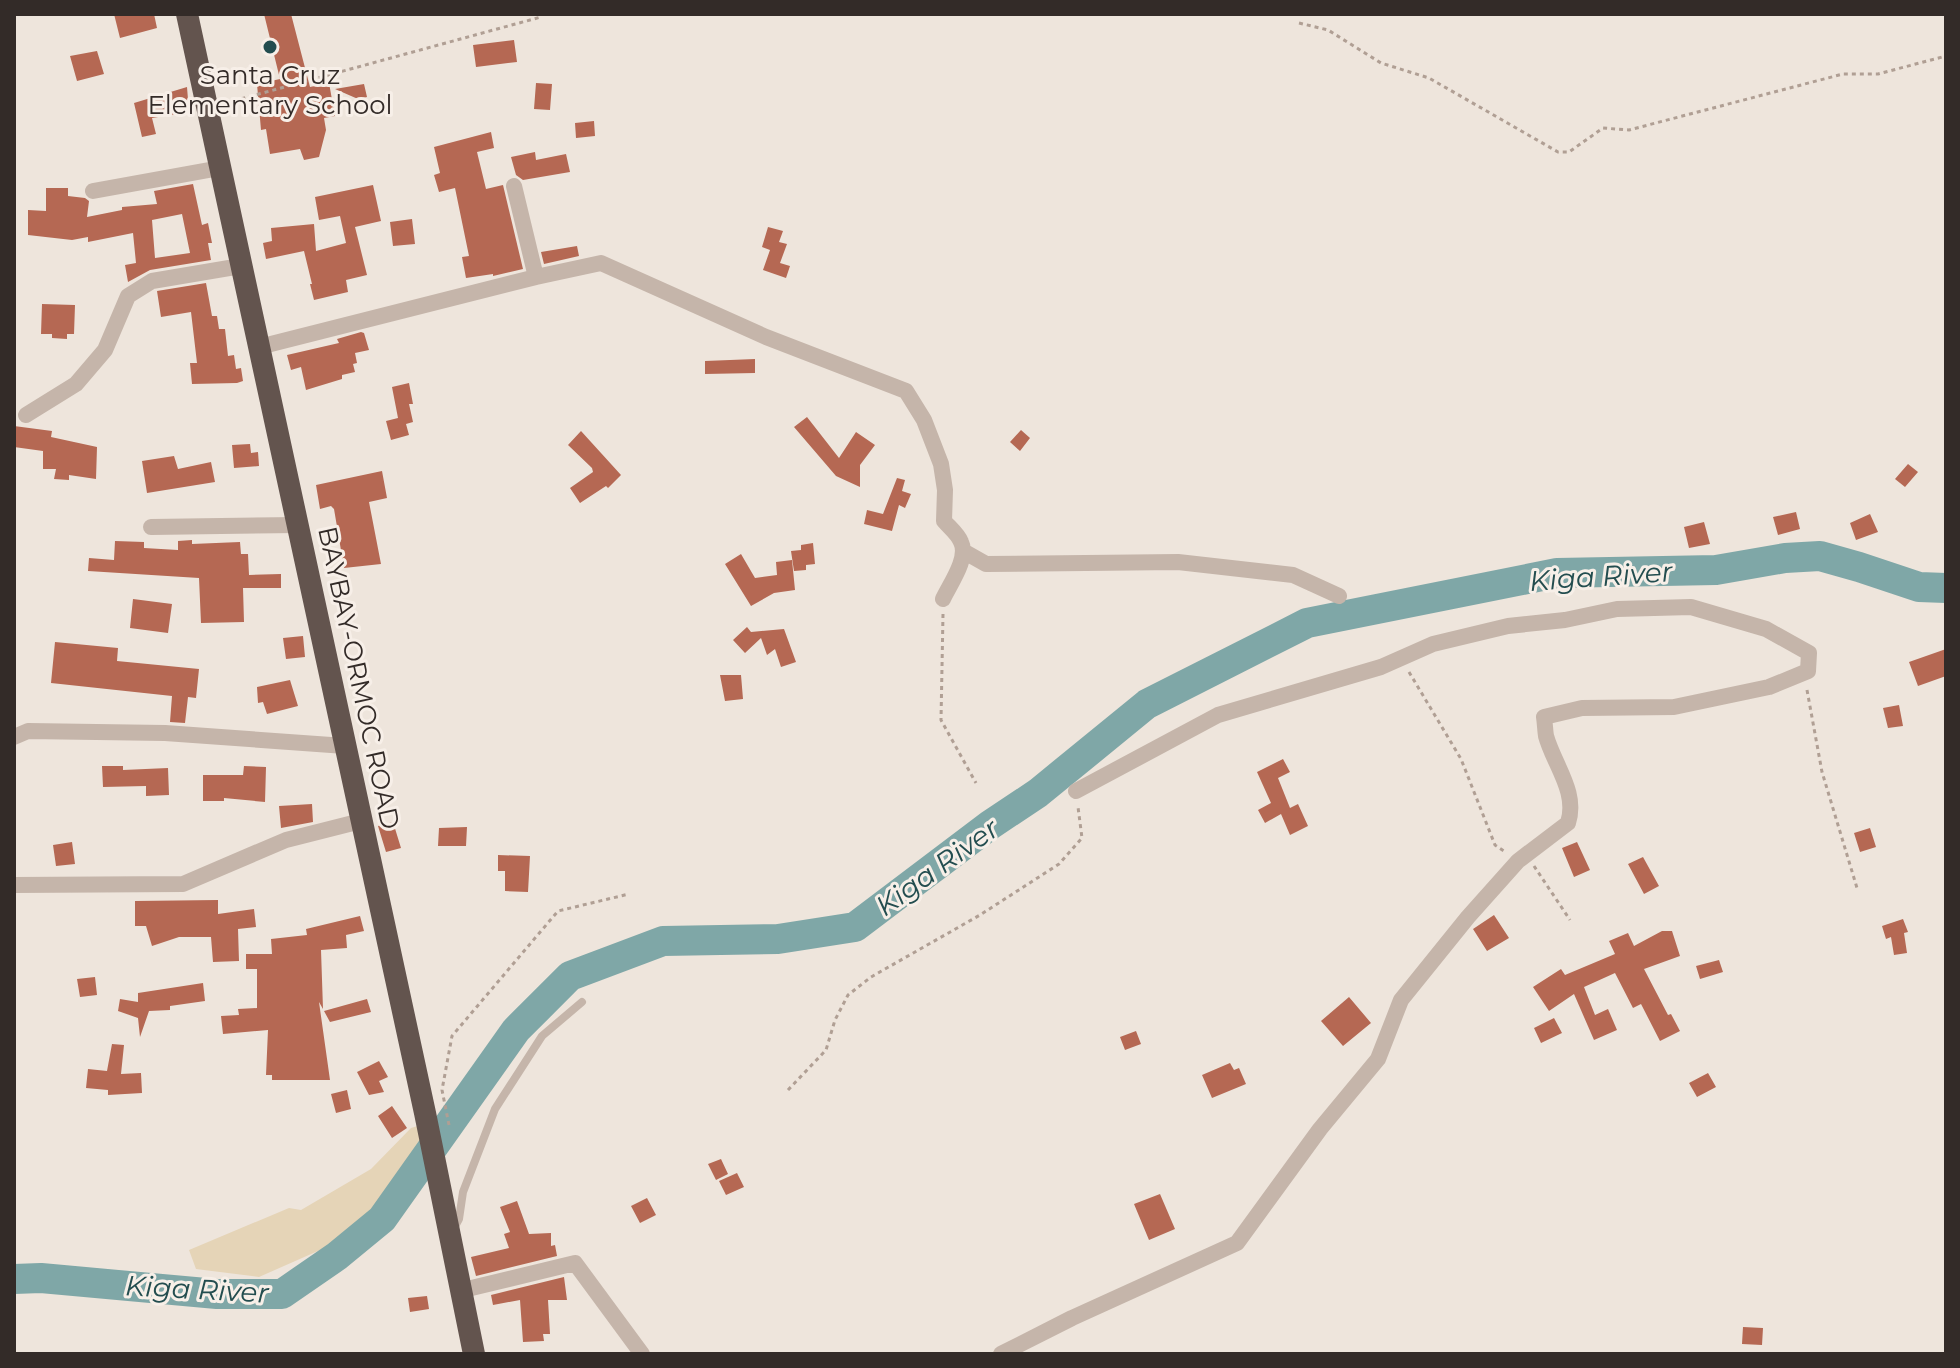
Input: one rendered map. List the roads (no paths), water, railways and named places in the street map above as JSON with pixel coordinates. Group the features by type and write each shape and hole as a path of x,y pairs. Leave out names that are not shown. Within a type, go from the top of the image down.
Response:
{"highway":[{"name":"BAYBAY-ORMOC ROAD","path":"187,14 425,1113 474,1354"}],"street":[{"path":"93,191 220,168"},
{"path":"514,186 536,277"},
{"path":"259,347 601,263 766,337 906,391 924,420 941,464 945,490 944,521 961,541 963,551 943,599"},
{"path":"26,415 76,384 105,350 128,296 152,281 241,266"},
{"path":"151,527 298,525"},
{"path":"963,551 986,564 1178,562 1293,575 1339,596"},
{"path":"1001,1354 1237,1243 1320,1129 1378,1059 1401,1000 1518,861 1568,823 1570,802 1564,779 1546,738 1544,717 1582,708 1674,707 1769,687 1805,674 1809,653 1766,629 1691,607 1617,609 1565,620 1508,626 1433,644 1381,667 1218,715 1076,791"},
{"path":"14,737 28,731 165,733 345,746"},
{"path":"14,885 183,884 286,840 361,821"},
{"path":"459,1291 575,1263 642,1354"}],"lane":[{"path":"448,1228 459,1219 463,1192 495,1109 542,1036 582,1002"}],"waterway":[{"name":"Kiga River","path":"14,1279 41,1278 217,1294 282,1294 337,1256 382,1219 516,1030 570,976 663,941 778,939 855,927 990,825 1038,793 1147,704 1307,623 1557,573 1716,570 1785,558 1820,556 1919,587 1946,588"}],"place":[{"name":"Santa Cruz Elementary School","path":"270,47"}]}
